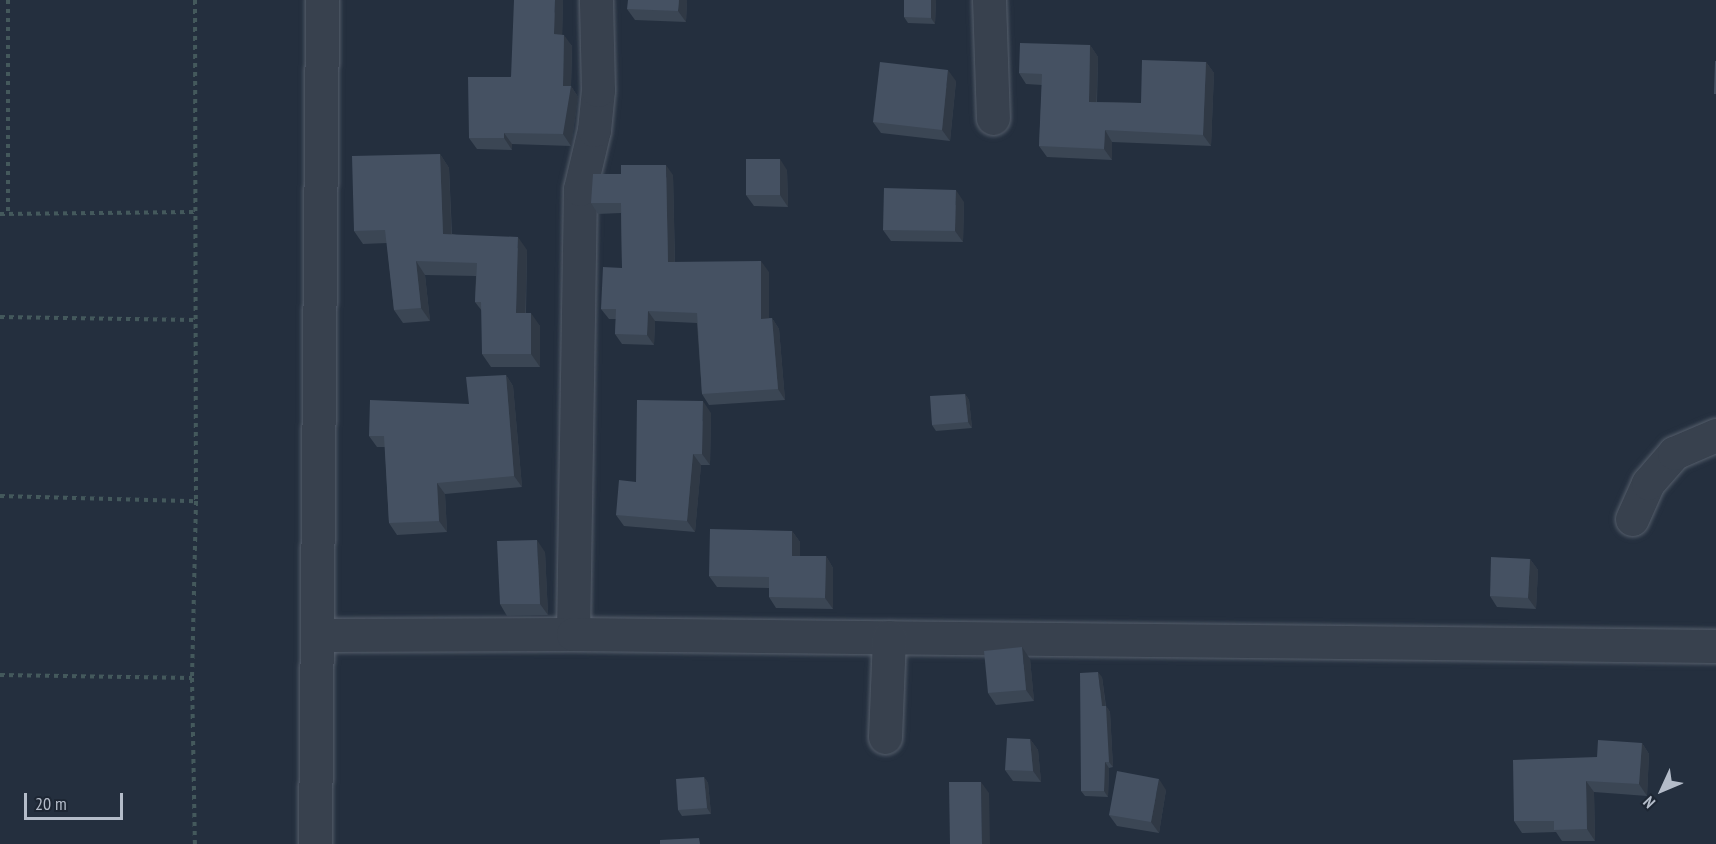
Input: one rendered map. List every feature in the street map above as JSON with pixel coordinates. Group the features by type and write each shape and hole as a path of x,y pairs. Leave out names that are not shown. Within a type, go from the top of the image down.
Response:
{"street":[{"path":"315,844 322,0"},
{"path":"573,634 580,189 594,130 598,90 596,0"},
{"path":"989,0 993,118"},
{"path":"1632,519 1648,483 1674,453 1716,435"},
{"path":"318,635 573,634 1716,646"},
{"path":"885,737 889,637"}],"path":[{"path":"8,0 8,214"},
{"path":"195,0 196,501 192,678 195,844"},
{"path":"0,214 194,212"},
{"path":"0,316 194,320"},
{"path":"0,496 196,501"},
{"path":"0,675 192,678"}],"building":[{"path":"514,0 555,0 554,34 564,35 563,86 571,86 563,134 504,133 504,138 469,138 468,77 511,77"},
{"path":"628,0 679,0 678,11 627,9"},
{"path":"904,0 931,0 931,18 904,17"},
{"path":"1020,43 1090,45 1089,102 1141,103 1142,60 1206,62 1203,135 1105,130 1104,149 1039,146 1042,74 1019,73"},
{"path":"1715,61 1716,94 1714,94"},
{"path":"880,62 948,70 942,130 873,122"},
{"path":"440,154 443,234 518,237 516,313 531,313 531,354 482,354 481,302 475,302 477,263 416,261 421,308 394,310 385,230 354,231 352,156"},
{"path":"746,159 780,159 780,195 746,195"},
{"path":"621,165 666,165 668,262 761,261 761,319 772,318 778,389 702,394 697,313 648,311 647,335 615,334 616,309 601,309 603,267 622,268 621,203 591,203 593,174 621,174"},
{"path":"884,188 956,190 955,231 883,230"},
{"path":"506,375 514,476 437,483 439,521 389,523 384,436 369,436 370,400 469,404 466,377"},
{"path":"965,394 968,422 932,425 930,396"},
{"path":"637,400 703,401 702,454 693,454 687,521 616,515 619,480 636,482"},
{"path":"710,529 792,531 792,556 826,556 825,598 769,597 769,577 709,576"},
{"path":"537,540 540,604 500,604 497,541"},
{"path":"1491,557 1530,559 1528,598 1490,596"},
{"path":"1022,647 1026,690 988,693 984,651"},
{"path":"1098,672 1102,706 1106,706 1109,762 1105,762 1104,791 1081,791 1080,673"},
{"path":"1007,738 1030,739 1033,771 1005,770"},
{"path":"1598,740 1642,743 1639,784 1586,781 1587,829 1554,830 1554,821 1514,821 1513,760 1597,757"},
{"path":"1117,771 1159,779 1151,822 1109,815"},
{"path":"704,777 707,808 678,810 676,779"},
{"path":"949,782 981,782 982,844 950,844"},
{"path":"699,838 700,844 660,844 660,840"}]}
